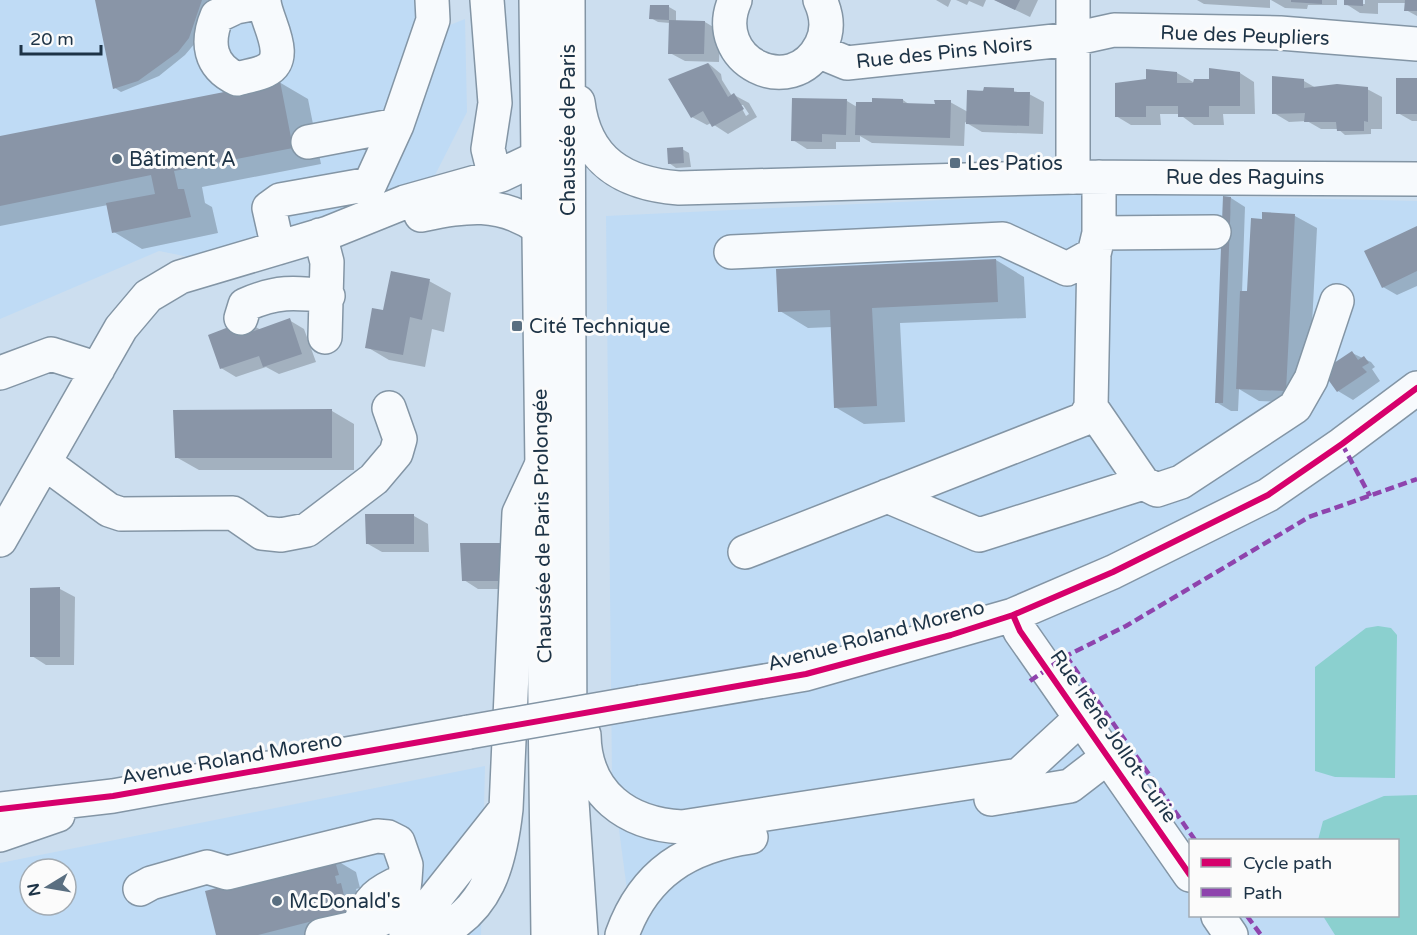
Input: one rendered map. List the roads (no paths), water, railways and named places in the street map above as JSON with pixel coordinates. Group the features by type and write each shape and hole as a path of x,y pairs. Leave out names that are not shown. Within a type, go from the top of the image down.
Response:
{"street":[{"path":"278,248 269,208 279,200 370,184 397,125 433,20 432,0"},
{"path":"487,0 495,103 488,149 492,165 501,175"},
{"name":"Chaussée de Paris Prolongée","path":"536,0 537,158 553,229 540,468 548,935"},
{"path":"735,0 730,14 732,40 738,52 759,69 785,72 798,68 818,51 824,38 826,24 820,0"},
{"path":"745,552 1084,419 1091,407 1097,243 1086,177 1073,39 1073,0"},
{"name":"Rue des Raguins","path":"568,15 579,110 589,142 604,161 622,175 653,186 679,188 1086,177 1417,179"},
{"name":"Chaussée de Paris","path":"553,229 568,15"},
{"name":"Rue des Peupliers","path":"1073,39 1126,31 1280,33 1417,44"},
{"name":"Rue des Pins Noirs","path":"818,51 847,63 1073,39"},
{"path":"308,142 397,125"},
{"path":"0,540 121,328 148,296 180,278 324,234 405,202 501,175 537,158"},
{"path":"324,234 441,211 493,207 518,213 553,229 570,415 581,492 584,755 590,774 607,796 637,819 659,826 682,827 1019,775 1082,717"},
{"path":"731,252 1003,239 1067,269 1097,243 1214,232"},
{"path":"324,234 328,296 325,337"},
{"path":"241,318 245,305 267,295 291,292 328,296"},
{"path":"1091,407 1143,483 1157,490 1181,482 1295,407 1311,379 1337,301"},
{"path":"0,373 51,354 98,369"},
{"name":"Avenue Roland Moreno","path":"0,808 113,796 806,674 1013,615 1113,572 1268,495 1417,388"},
{"path":"45,463 110,510 121,513 233,513 262,533 281,535 307,530 374,479 396,453 399,439 396,423 388,408"},
{"path":"570,415 570,772 581,935"},
{"path":"433,935 469,913 490,883 502,846 506,809 519,513 540,468"},
{"path":"887,496 979,535 1143,483"},
{"name":"Rue Irène Jollot-Curie","path":"1013,615 1020,631 1189,872"},
{"path":"622,935 644,890 691,852 723,841 1070,786 1109,756"},
{"name":"Avenue Roland Moreno","path":"0,835 113,796"},
{"path":"406,935 506,809"},
{"path":"140,889 151,883 207,867 227,873 377,836 388,837 398,842 406,865 403,898 385,920 322,935"},
{"path":"1219,917 1231,935"}],"place":[{"name":"Bâtiment A","path":"117,159"},
{"name":"Les Patios","path":"955,163"},
{"name":"Cité Technique","path":"517,326"},
{"name":"McDonald's","path":"277,901"}]}
